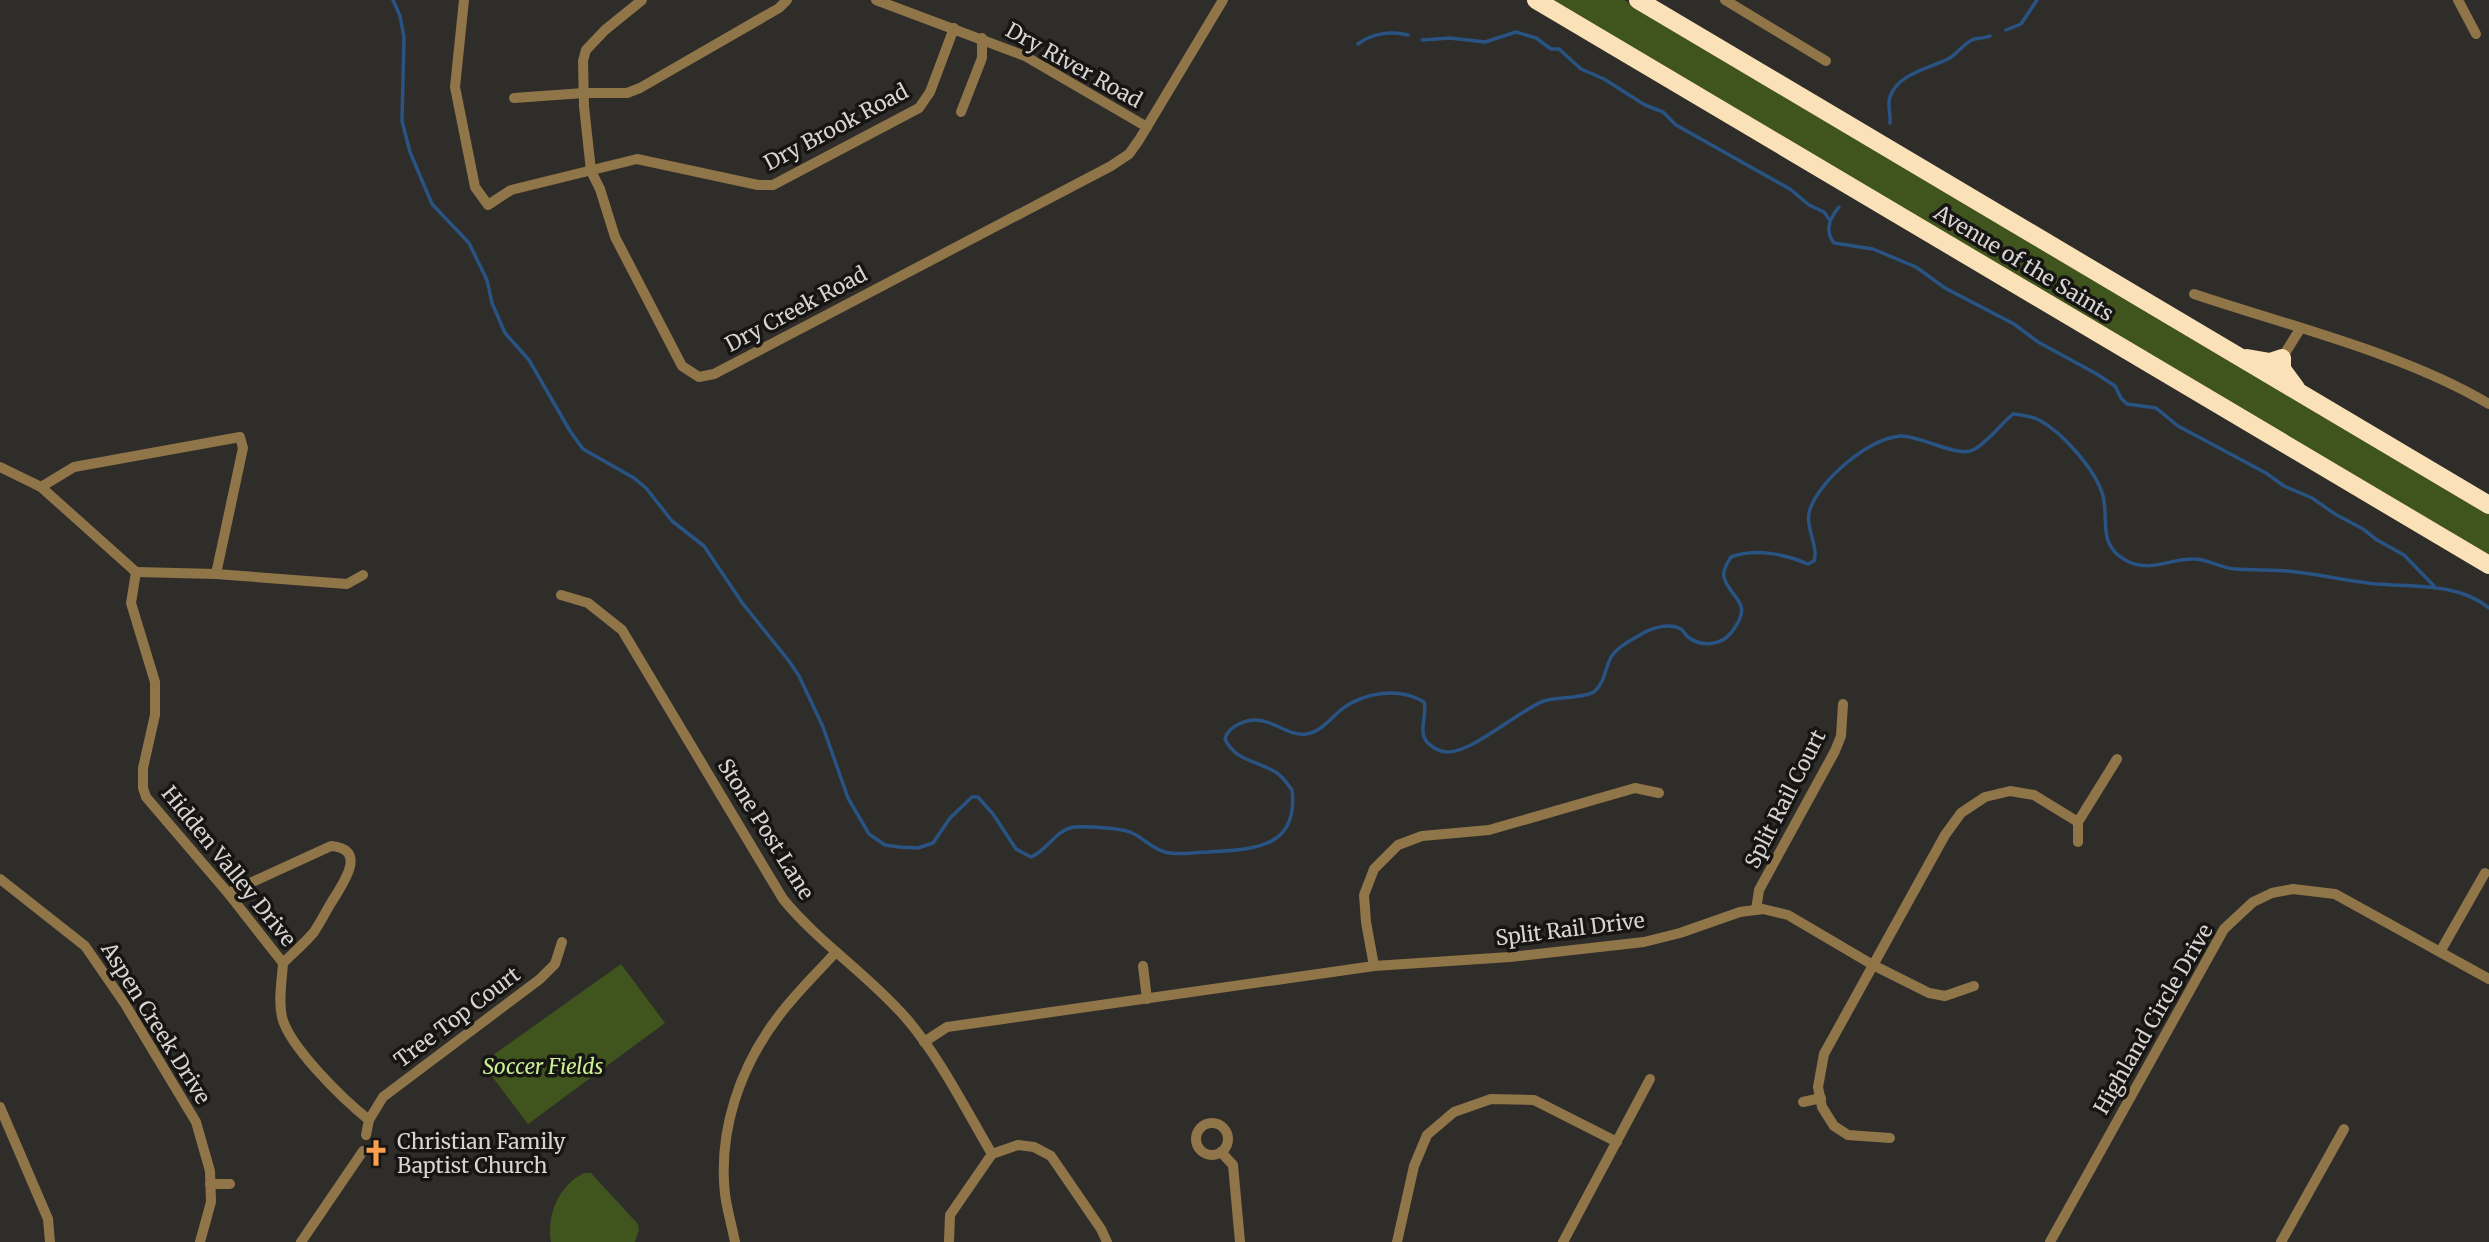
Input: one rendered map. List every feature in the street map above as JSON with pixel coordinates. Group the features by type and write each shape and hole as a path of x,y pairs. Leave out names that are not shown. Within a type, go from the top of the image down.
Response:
{"highway":[{"name":"Avenue of the Saints","path":"1536,0 2489,565"},
{"name":"Avenue of the Saints","path":"1637,0 2489,505"},
{"path":"2240,358 2270,362 2282,358 2282,369 2299,392"}],"street":[{"name":"Dry Brook Road","path":"464,0 455,87 475,187 488,205 511,190 637,159 758,185 774,185 919,108 930,92 954,28"},
{"path":"514,98 584,93 617,94 639,88 779,8 787,0"},
{"name":"Dry River Road","path":"876,0 1025,56 1147,127"},
{"name":"Dry Creek Road","path":"639,1 586,50 583,61 584,93 591,171 600,189 615,237 682,366 699,377 714,373 1111,166 1129,154 1223,0"},
{"path":"1725,0 1826,61"},
{"path":"2458,0 2476,34"},
{"name":"Dry River Road","path":"961,112 982,58 982,38"},
{"path":"2194,294 2433,375 2489,404"},
{"path":"2282,358 2300,329"},
{"path":"41,486 74,467 240,438 243,448 216,574"},
{"path":"0,467 41,486 136,572 216,574 346,584 363,575"},
{"name":"Hidden Valley Drive","path":"136,572 131,603 155,682 155,715 143,768 146,797 228,893 283,963 280,1002 287,1032 346,1101 369,1120"},
{"name":"Stone Post Lane","path":"561,595 588,603 622,630 783,898 800,920 905,1017 924,1042 992,1154"},
{"name":"Split Rail Court","path":"1756,910 1759,890 1836,751 1841,736 1843,704"},
{"path":"2078,842 2078,822 2117,759"},
{"path":"1374,967 1364,895 1374,869 1398,845 1422,836 1489,830 1635,788 1659,793"},
{"path":"1890,1138 1848,1135 1834,1126 1822,1107 1818,1087 1824,1054 1945,835 1961,813 1985,797 2010,791 2034,795 2078,822"},
{"path":"228,893 331,846 342,846 348,851 352,863 345,879 314,932 283,963"},
{"path":"2440,952 2485,873"},
{"name":"Aspen Creek Drive","path":"0,879 76,938 96,962 125,1004 196,1122 211,1184 211,1202 200,1242"},
{"name":"Highland Circle Drive","path":"2050,1242 2224,929 2253,902 2272,893 2293,889 2335,894 2489,979"},
{"name":"Split Rail Drive","path":"924,1042 947,1027 1374,967 1510,957 1644,942 1680,933 1740,912 1763,909 1788,915 1873,965 1929,993 1945,996 1974,986"},
{"name":"Tree Top Court","path":"369,1120 383,1097 540,979 555,964 562,942"},
{"path":"735,1242 725,1193 725,1144 734,1101 751,1058 778,1016 836,952"},
{"path":"1143,966 1147,999"},
{"path":"1563,1242 1650,1079"},
{"path":"1803,1102 1821,1098"},
{"path":"1396,1242 1414,1166 1427,1135 1454,1112 1491,1099 1534,1100 1616,1142"},
{"path":"0,1107 48,1219 50,1242"},
{"path":"366,1135 369,1120"},
{"path":"2281,1242 2344,1129"},
{"path":"949,1241 950,1216 992,1154 1018,1145 1034,1147 1051,1156 1107,1242"},
{"path":"301,1242 363,1151"},
{"path":"1221,1152 1233,1165 1240,1242"},
{"path":"211,1184 230,1184"}],"green space":[{"path":"1551,0 1624,0 2489,514 2489,557"},
{"name":"Soccer Fields","path":"621,964 665,1023 528,1124 482,1063"},
{"path":"584,1173 591,1173 638,1224 635,1242 551,1242 551,1222 556,1202 568,1185"}],"waterway":[{"path":"393,0 400,16 404,37 402,121 410,152 432,204 469,243 487,280 492,303 505,333 529,360 583,449 634,478 646,488 672,521 704,546 743,604 799,676 823,727 848,798 869,834 885,845 918,848 933,843 950,818 972,797 978,797 993,814 1016,849 1031,857 1062,832 1074,827 1127,831 1160,851 1176,854 1240,849 1269,842 1280,835 1288,825 1292,810 1292,790 1275,772 1245,759 1229,746 1225,739 1234,726 1258,720 1290,732 1306,734 1321,728 1351,703 1371,695 1404,694 1424,702 1423,735 1426,741 1441,751 1451,752 1464,748 1544,701 1586,695 1595,691 1614,653 1649,630 1663,626 1677,627 1693,640 1704,644 1716,643 1727,637 1741,614 1739,602 1724,577 1731,557 1760,553 1790,557 1808,564 1814,561 1810,509 1834,474 1860,453 1887,439 1900,436 1966,452 1988,439 2013,414 2039,420 2048,426 2068,442 2086,464 2103,496 2106,532 2111,548 2127,561 2144,566 2199,559 2235,569 2288,571 2377,584 2436,588 2464,594 2489,608"},
{"path":"2006,30 2021,24 2037,0"},
{"path":"1422,40 1450,38 1485,42 1516,32 1536,38 1551,49 1559,49 1581,69 1604,79 1645,105 1663,112 1676,125 1790,189 1809,205 1824,212 1829,219"},
{"path":"1358,44 1369,37 1382,34 1408,35"},
{"path":"1890,123 1889,100 1899,83 1948,59 1970,41 1990,36"},
{"path":"1839,207 1829,224 1829,233 1834,243 1873,249 1916,267 1945,288 2014,324 2038,342 2095,373 2115,386 2127,404 2156,408 2178,426 2266,473 2284,486 2312,498 2363,529 2404,555 2434,586"}],"place":[{"name":"Christian Family Baptist Church","path":"376,1153"}]}
